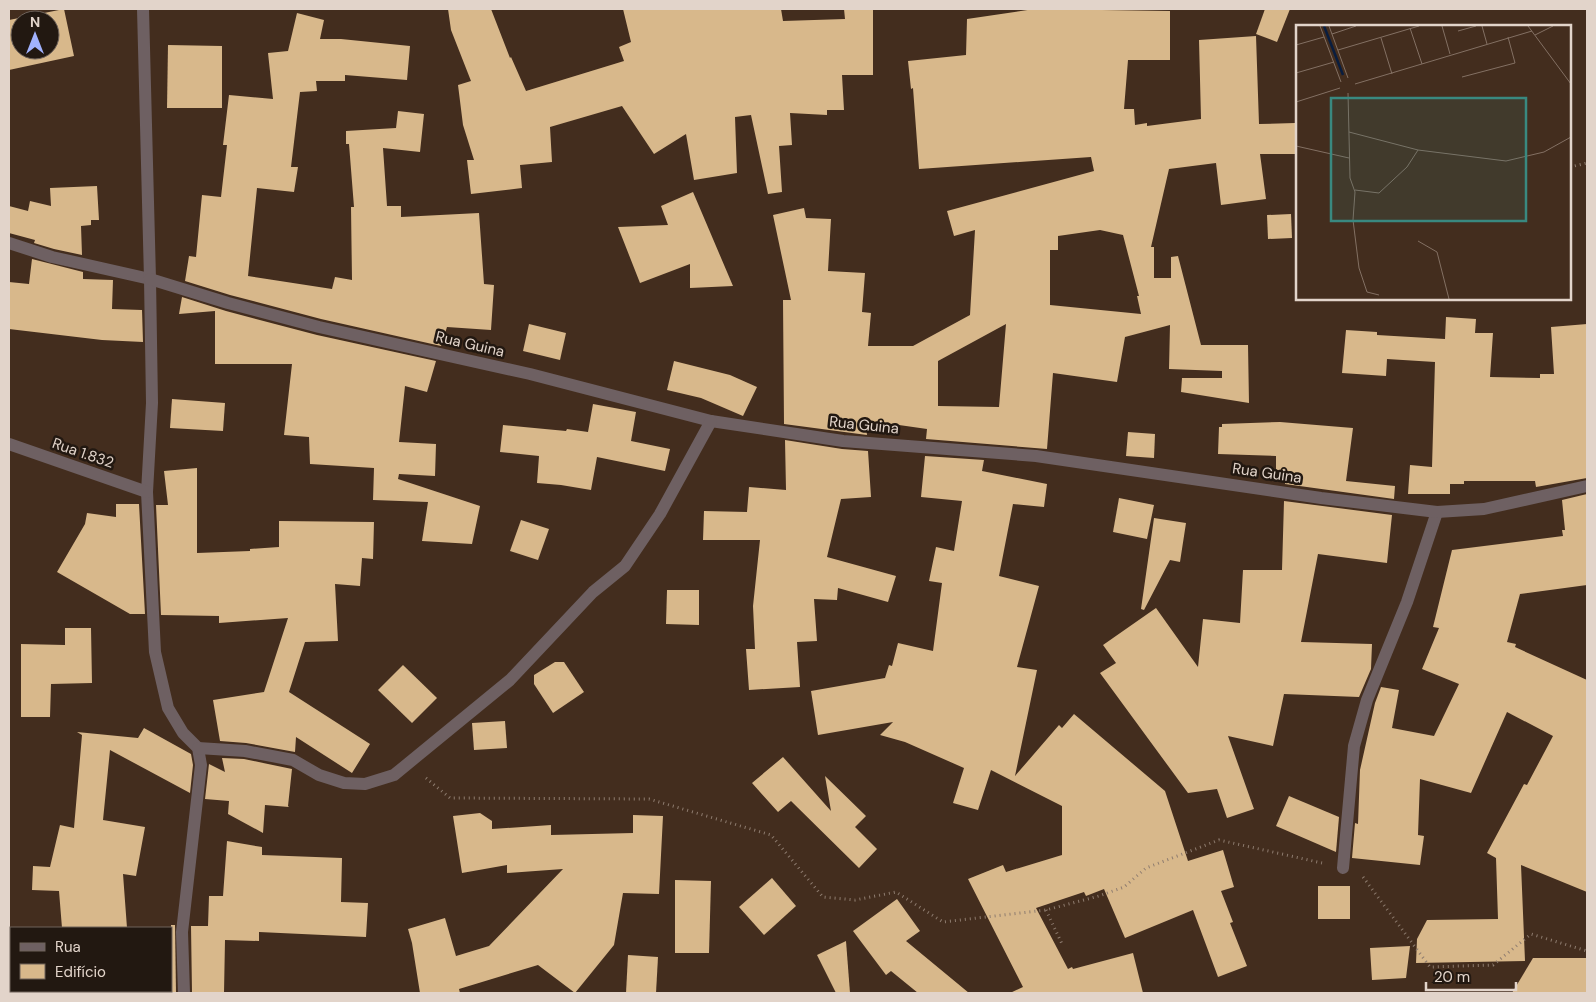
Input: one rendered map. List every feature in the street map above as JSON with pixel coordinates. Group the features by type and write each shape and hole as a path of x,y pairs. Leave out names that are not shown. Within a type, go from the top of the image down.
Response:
{"street":[{"path":"143,9 152,403 147,492 155,652 168,708 183,733 198,748 200,765 182,932 184,993"},
{"name":"Rua Guina","path":"9,243 52,257 150,279 228,303 319,327 530,374 711,421 844,441 1036,456 1321,498 1437,512 1484,509 1587,486"},
{"path":"198,748 245,751 292,760 318,775 344,783 365,784 394,775 510,680 593,592 625,566 660,514 711,421"},
{"name":"Rua 1.832","path":"9,444 147,492"},
{"path":"1343,868 1354,746 1367,700 1407,602 1437,512"}],"path":[{"path":"1571,167 1587,163"},
{"path":"408,763 450,798 649,799 771,836 823,897 855,900 896,892 943,922 1046,910 1099,896 1124,887 1146,868 1219,840 1343,868 1355,867 1430,967 1494,965 1531,934 1587,951"},
{"path":"1046,910 1063,946"}],"building":[{"path":"64,9 74,56 60,59 59,10"},
{"path":"448,9 491,9 510,58 526,91 624,61 619,47 631,42 623,9 781,9 783,21 845,19 844,9 873,9 873,75 842,75 844,110 827,110 827,115 790,113 792,145 779,146 782,192 768,194 751,115 735,117 737,173 694,180 686,134 654,154 622,106 550,127 552,162 520,165 522,188 471,194 467,160 474,160 463,125 458,85 471,81 451,30"},
{"path":"1034,9 1170,11 1170,60 1128,60 1124,109 1134,109 1135,125 1147,123 1147,126 1201,119 1199,40 1256,36 1259,124 1295,123 1296,154 1260,154 1266,199 1221,205 1216,163 1169,169 1151,247 1154,247 1154,278 1171,278 1171,257 1178,256 1201,345 1248,345 1249,403 1181,392 1182,378 1222,378 1222,371 1169,369 1170,325 1125,337 1117,382 1053,373 1047,449 926,439 927,429 878,422 878,428 866,428 867,435 784,424 783,300 791,300 773,215 804,208 806,218 831,219 828,271 865,273 862,312 871,313 868,346 913,346 970,315 975,230 954,236 947,211 1094,171 1091,157 919,169 913,88 911,89 908,61 966,55 967,19","holes":["1100,230 1123,235 1139,296 1137,296 1141,314 1050,305 1050,250 1058,250 1058,236","1006,324 999,407 938,406 938,361"]},
{"path":"1265,9 1290,9 1277,42 1256,34"},
{"path":"297,13 324,20 320,39 341,39 410,46 407,80 345,75 345,81 316,81 317,91 300,92 291,167 298,167 294,192 257,188 248,276 332,289 335,277 352,280 351,207 354,207 349,144 346,144 346,131 396,128 398,111 424,114 420,152 383,148 387,206 401,206 401,217 479,213 484,284 494,285 491,330 447,327 441,346 321,319 185,281 189,256 196,257 202,195 221,197 227,145 223,145 229,95 273,99 268,53 288,51"},
{"path":"10,20 10,60 55,60 9,70"},
{"path":"168,45 222,46 222,108 167,108"},
{"path":"97,186 99,220 91,220 91,225 81,226 82,255 34,243 35,240 9,233 9,206 28,211 30,201 51,206 50,188"},
{"path":"693,192 733,286 690,288 690,264 640,283 618,227 668,225 661,206"},
{"path":"1291,214 1292,238 1268,239 1267,215"},
{"path":"32,259 83,272 83,279 113,280 112,309 142,310 143,342 102,340 9,329 9,282 29,284"},
{"path":"182,297 226,311 317,335 436,361 427,392 405,386 399,442 436,444 435,476 399,474 398,479 480,506 472,544 422,541 428,502 373,500 374,468 310,464 309,437 284,435 292,364 215,364 215,311 179,314"},
{"path":"1446,317 1476,319 1475,333 1493,333 1490,377 1540,378 1540,374 1554,374 1551,327 1587,324 1587,478 1536,487 1535,481 1464,481 1464,484 1450,484 1450,494 1408,494 1410,465 1432,467 1435,362 1387,359 1386,376 1342,373 1346,330 1377,332 1377,335 1445,339"},
{"path":"529,324 566,333 560,360 523,351"},
{"path":"674,361 730,375 757,387 743,416 701,398 667,390"},
{"path":"172,399 225,403 223,431 170,428"},
{"path":"593,404 636,412 631,441 670,449 665,471 597,457 591,490 537,483 539,456 500,452 503,425 588,432"},
{"path":"1280,422 1353,428 1346,481 1395,486 1394,499 1285,484 1285,480 1276,480 1276,456 1218,454 1219,427 1222,427 1222,424"},
{"path":"1128,432 1155,434 1154,458 1126,456"},
{"path":"785,440 868,451 871,497 841,499 827,557 896,576 888,602 838,588 837,600 814,599 817,641 797,642 800,687 749,690 746,649 755,649 753,606 760,540 703,540 704,511 747,512 749,487 786,490"},
{"path":"925,456 984,460 982,471 1047,484 1044,507 1013,504 999,576 1039,586 1017,667 1037,670 1015,776 1059,725 1062,728 1074,714 1165,791 1188,861 1223,850 1234,887 1221,891 1233,922 1230,923 1247,966 1218,977 1193,910 1125,938 1104,889 1086,896 1084,892 1036,908 1068,969 1133,953 1143,993 1010,993 1023,987 968,879 1003,865 1006,872 1062,855 1062,806 991,770 978,810 953,803 964,768 905,742 880,735 893,722 818,735 811,691 885,678 889,665 892,666 898,643 933,651 942,583 929,581 936,547 954,551 962,501 921,497"},
{"path":"197,468 197,553 250,551 250,549 279,547 279,521 374,522 373,559 362,558 360,586 335,584 338,641 305,642 289,692 370,744 352,773 296,737 295,752 246,743 220,741 213,700 264,692 288,618 219,623 219,616 161,615 156,505 168,505 164,471"},
{"path":"1587,494 1587,585 1520,594 1507,642 1516,644 1515,647 1587,680 1587,892 1521,865 1525,961 1416,963 1417,939 1427,920 1498,919 1496,858 1487,853 1524,784 1527,785 1553,736 1507,712 1471,793 1420,779 1418,835 1424,836 1420,865 1352,858 1355,823 1358,824 1360,770 1375,703 1381,687 1399,690 1392,728 1434,736 1459,684 1422,669 1439,628 1433,627 1452,550 1563,536 1562,530 1565,530 1562,500"},
{"path":"1119,498 1154,505 1147,539 1113,532"},
{"path":"1284,501 1392,515 1387,563 1318,554 1301,642 1372,644 1371,669 1359,697 1284,694 1273,746 1228,736 1254,809 1227,818 1217,789 1188,793 1100,673 1116,663 1103,645 1156,608 1198,667 1203,619 1240,623 1243,570 1282,570"},
{"path":"116,504 139,504 145,614 130,614 57,572 85,524 87,513 116,517"},
{"path":"1154,518 1186,523 1180,562 1170,560 1144,610 1141,609"},
{"path":"521,520 549,529 538,560 510,551"},
{"path":"667,590 699,590 699,625 666,624"},
{"path":"65,628 91,628 92,683 51,684 50,717 21,717 21,644 65,645"},
{"path":"555,662 564,662 584,692 553,713 534,684 534,675"},
{"path":"403,665 437,698 412,723 378,690"},
{"path":"505,721 507,748 474,750 472,723"},
{"path":"144,728 191,754 193,765 190,793 110,750 103,820 145,827 136,876 123,874 127,927 62,927 59,891 32,890 33,866 50,867 60,825 74,828 82,735 77,732 138,738"},
{"path":"783,757 831,811 825,776 866,816 855,827 877,849 859,868 791,801 778,812 752,783"},
{"path":"222,758 244,759 292,769 289,807 265,805 263,833 228,814 229,801 205,799 209,764 225,772"},
{"path":"1289,796 1339,817 1336,852 1276,826"},
{"path":"480,813 492,821 492,829 551,825 551,835 633,833 633,815 663,816 659,894 623,893 614,945 575,993 538,965 459,989 460,993 420,993 408,929 445,918 456,956 489,946 563,869 507,873 507,865 462,873 453,816"},
{"path":"227,841 262,847 262,855 342,858 341,902 368,903 366,937 259,932 259,941 225,940 224,993 192,993 191,926 208,926 209,896 223,896"},
{"path":"772,878 796,906 764,935 739,907"},
{"path":"675,880 711,881 709,953 675,953"},
{"path":"1318,886 1350,886 1350,919 1318,919"},
{"path":"897,899 920,931 906,941 969,993 918,993 891,971 886,975 853,931"},
{"path":"171,925 175,925 176,993 171,993"},
{"path":"846,941 850,993 836,993 817,955"},
{"path":"1410,946 1406,978 1372,980 1370,948"},
{"path":"628,955 658,957 656,993 626,993"},
{"path":"1533,958 1587,958 1587,993 1512,993"}]}
